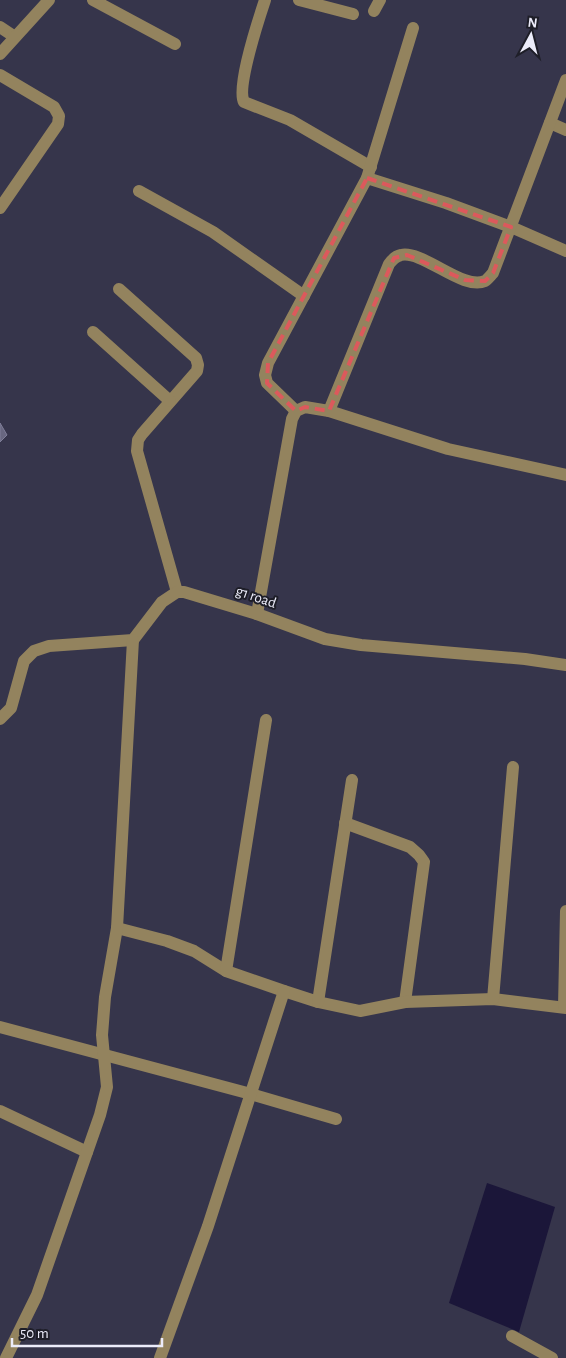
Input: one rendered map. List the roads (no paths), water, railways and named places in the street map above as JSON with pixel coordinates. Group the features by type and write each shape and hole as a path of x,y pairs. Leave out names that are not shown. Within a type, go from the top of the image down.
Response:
{"street":[{"path":"0,54 48,0"},
{"path":"93,0 175,44"},
{"path":"299,0 353,14"},
{"path":"264,1 245,71 242,89 244,102 290,120 369,172 566,251"},
{"path":"0,27 15,36"},
{"path":"296,411 267,383 265,375 268,363 369,172 413,28"},
{"path":"0,74 54,107 59,116 58,124 0,208"},
{"path":"329,411 389,264 394,258 407,255 466,280 484,281 493,273 566,80"},
{"path":"550,123 566,130"},
{"path":"139,191 213,232 304,296"},
{"path":"6,1358 37,1295 100,1115 107,1087 102,1035 105,997 118,928 133,640 162,602 177,592 137,451 138,440 142,434 197,371 196,358 119,288"},
{"path":"93,332 170,401"},
{"path":"257,614 292,419 296,411 305,406 329,411 448,449 566,475"},
{"name":"g1 road","path":"177,592 191,593 257,614 325,639 361,645 525,659 566,665"},
{"path":"0,719 11,708 24,661 34,651 49,646 133,640"},
{"path":"226,971 266,720"},
{"path":"493,999 513,767"},
{"path":"318,1002 352,780"},
{"path":"346,823 410,847 424,862 405,1002"},
{"path":"118,928 167,940 194,951 226,971 284,991 318,1002 360,1011 405,1002 493,999 565,1008 566,911"},
{"path":"160,1358 208,1226 284,991"},
{"path":"0,1027 251,1094 336,1119"},
{"path":"0,1111 87,1152"},
{"path":"512,1336 552,1358"}]}
